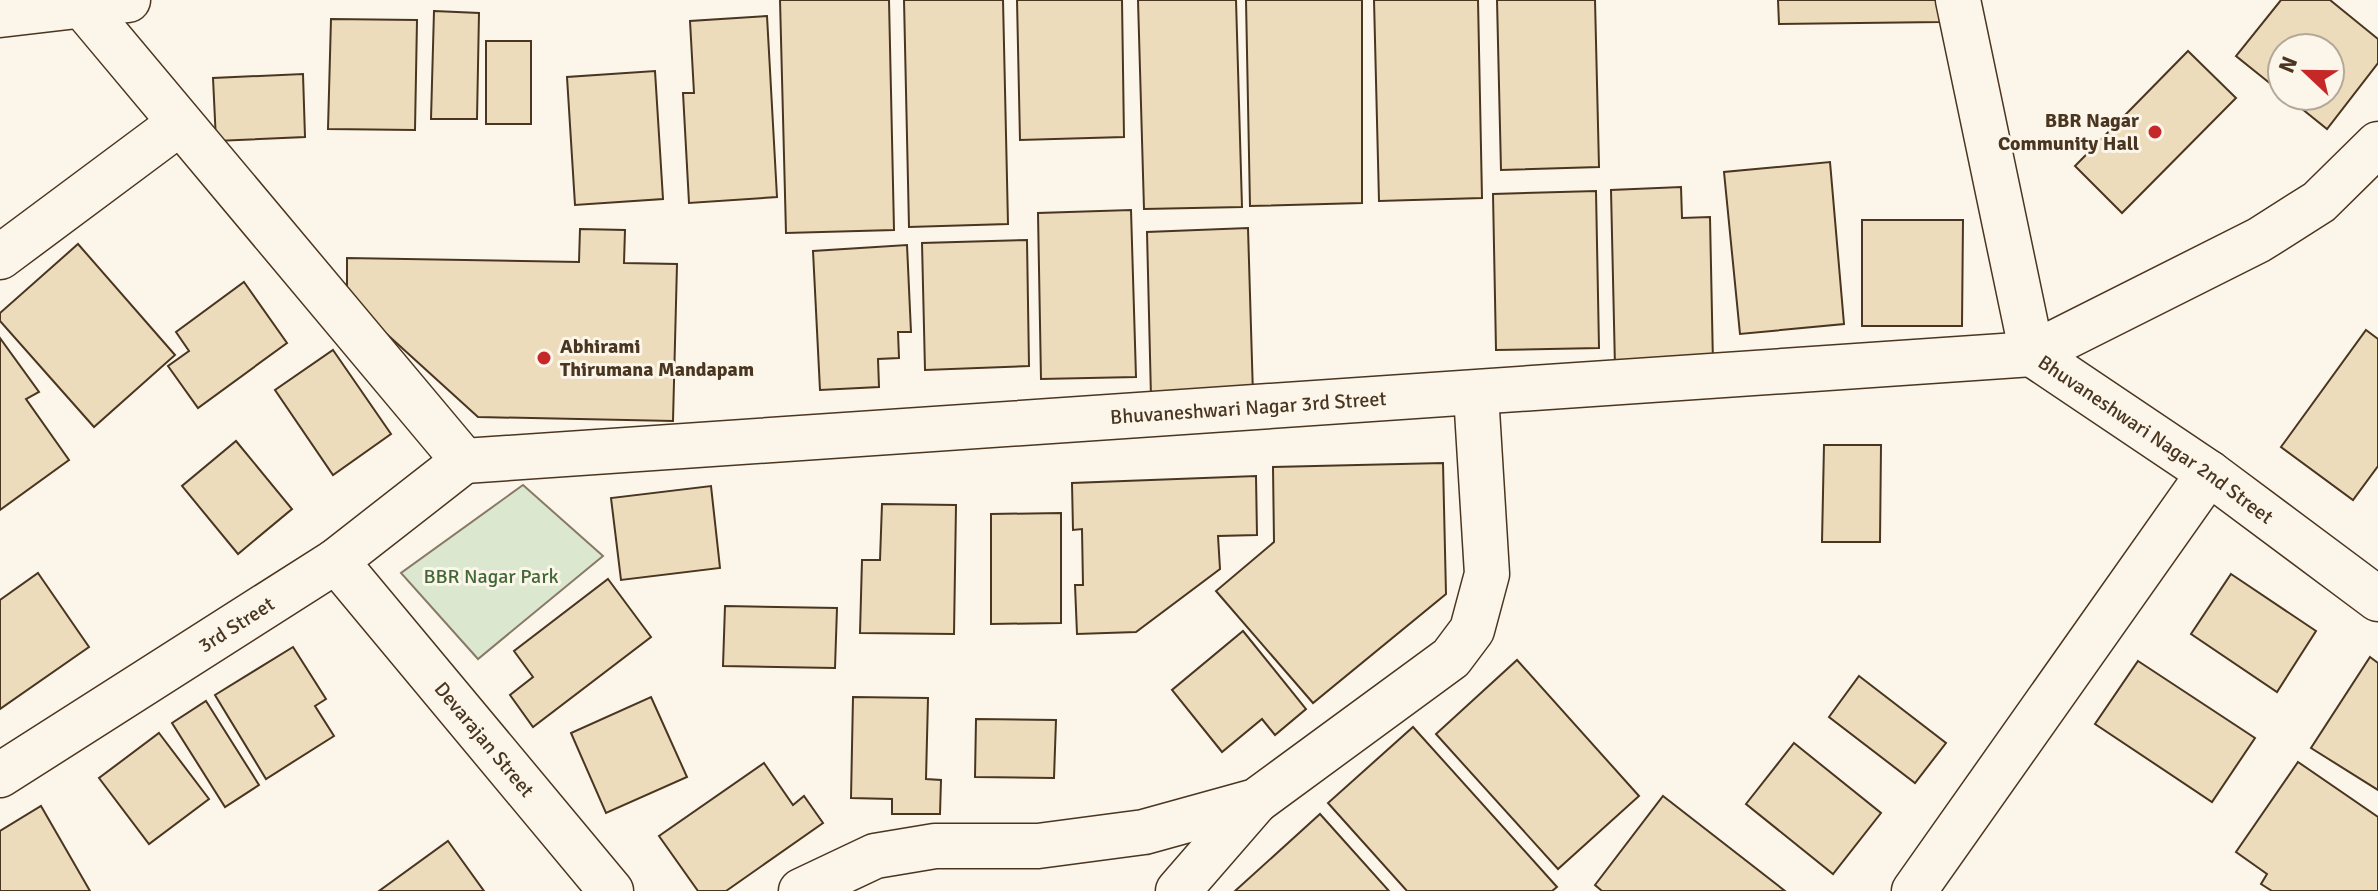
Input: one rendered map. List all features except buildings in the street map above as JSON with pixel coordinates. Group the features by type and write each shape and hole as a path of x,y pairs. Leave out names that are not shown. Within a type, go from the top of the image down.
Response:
{"street":[{"path":"0,15 128,0"},
{"name":"Bhuvaneshwari Nagar 2nd Street","path":"1958,0 2032,354 2209,473 2378,599"},
{"path":"81,4 464,461"},
{"path":"0,257 180,123"},
{"path":"2032,354 2259,240 2319,202 2378,144"},
{"name":"Bhuvaneshwari Nagar 3rd Street","path":"464,461 2032,354"},
{"path":"1178,891 1256,801 1451,658 1472,630 1487,574 1476,394"},
{"name":"3rd Street","path":"0,775 347,576 464,461"},
{"path":"1914,891 2209,473"},
{"name":"Devarajan Street","path":"347,576 611,891"},
{"path":"801,891 875,856 935,846 1038,846 1144,832 1256,801"}],"green space":[{"name":"BBR Nagar Park","path":"523,485 603,556 478,659 401,573"}],"place":[{"name":"BBR Nagar Community Hall","path":"2155,132"},
{"name":"Abhirami Thirumana Mandapam","path":"544,358"}]}
